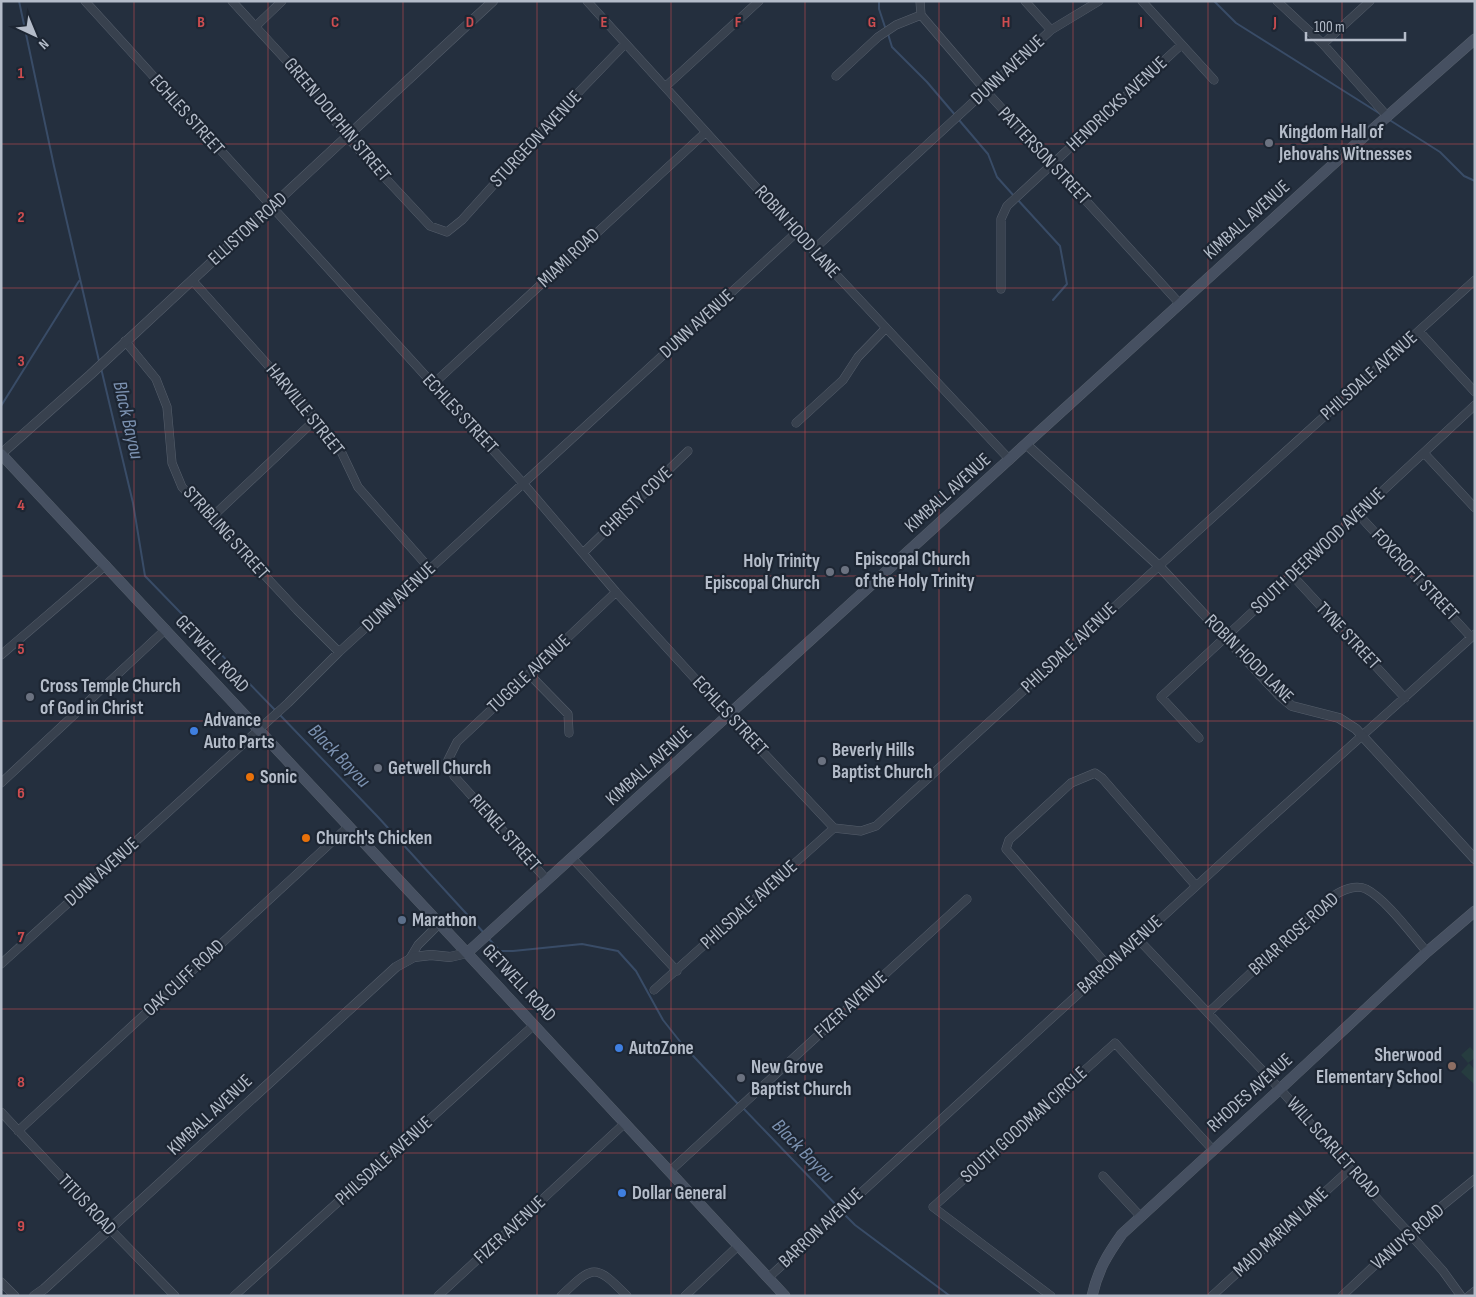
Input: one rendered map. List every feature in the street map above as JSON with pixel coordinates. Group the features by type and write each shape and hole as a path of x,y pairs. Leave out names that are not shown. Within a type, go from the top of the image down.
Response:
{"main road":[{"name":"KIMBALL AVENUE","path":"468,953 1387,116 1475,39"},
{"name":"GETWELL ROAD","path":"1,454 468,953 785,1296"},
{"name":"RHODES AVENUE","path":"1092,1296 1096,1277 1107,1255 1122,1234 1426,952 1475,911"}],"street":[{"name":"ECHLES STREET","path":"85,1 523,483 616,592 834,828"},
{"name":"GREEN DOLPHIN STREET","path":"232,1 318,95 347,137 430,226 447,232"},
{"path":"256,26 282,1"},
{"name":"ELLISTON ROAD","path":"1,454 272,208 493,1"},
{"name":"ROBIN HOOD LANE","path":"587,1 813,250 1010,460"},
{"path":"665,88 759,1"},
{"path":"836,76 896,24 921,15 920,1"},
{"path":"1025,1 1050,30"},
{"name":"DUNN AVENUE","path":"813,250 1050,30 1099,1"},
{"path":"1142,1 1214,80"},
{"path":"1277,1 1323,44 1387,116"},
{"path":"1323,44 1370,1"},
{"name":"PATTERSON STREET","path":"921,15 986,91 1180,304"},
{"name":"STURGEON AVENUE","path":"447,232 462,220 549,123 625,44"},
{"name":"HENDRICKS AVENUE","path":"1001,289 1001,219 1007,206 1181,45"},
{"name":"MIAMI ROAD","path":"432,385 706,132"},
{"name":"DUNN AVENUE","path":"1,964 282,709 339,652 797,232"},
{"name":"HARVILLE STREET","path":"192,280 338,445 358,487 430,569"},
{"name":"PHILSDALE AVENUE","path":"654,990 834,828 861,831 876,826 1159,566 1475,280"},
{"path":"796,423 843,380 858,357 886,328"},
{"path":"1419,331 1475,392"},
{"name":"STRIBLING STREET","path":"125,341 156,378 167,407 172,463 182,487 339,652"},
{"name":"SOUTH DEERWOOD AVENUE","path":"1199,738 1161,697 1475,406"},
{"path":"211,518 316,419"},
{"name":"ROBIN HOOD LANE","path":"1027,445 1159,566 1280,696 1292,706 1339,718 1363,736 1475,859"},
{"name":"CHRISTY COVE","path":"583,553 688,451"},
{"path":"1424,453 1475,508"},
{"name":"FOXCROFT STREET","path":"1358,514 1473,636"},
{"path":"1,655 106,565"},
{"name":"TYNE STREET","path":"1292,575 1405,698"},
{"name":"TUGGLE AVENUE","path":"448,760 456,742 616,592"},
{"path":"1,783 166,629"},
{"name":"BARRON AVENUE","path":"768,1278 840,1210 1473,636"},
{"path":"529,674 568,714 569,732"},
{"name":"RIENEL STREET","path":"448,760 454,776 547,880"},
{"path":"1108,966 1006,850 1009,840 1071,783 1095,773 1108,785 1196,886"},
{"name":"OAK CLIFF ROAD","path":"18,1131 349,826"},
{"name":"RIENEL STREET","path":"573,859 677,971"},
{"name":"BRIAR ROSE ROAD","path":"1208,1013 1333,896 1348,888 1365,888 1382,900 1426,952"},
{"name":"FIZER AVENUE","path":"669,1172 967,899"},
{"name":"KIMBALL AVENUE","path":"409,960 418,945 439,924"},
{"name":"WILL SCARLET ROAD","path":"1138,939 1280,1089 1350,1169 1410,1233 1443,1271 1461,1296"},
{"name":"KIMBALL AVENUE","path":"34,1296 110,1230 396,967 414,957 430,955 450,957 468,953"},
{"name":"PHILSDALE AVENUE","path":"234,1296 534,1026"},
{"name":"SOUTH GOODMAN CIRCLE","path":"1050,1296 933,1207 1114,1043 1213,1150"},
{"name":"TITUS ROAD","path":"1,1112 110,1230 175,1296"},
{"name":"FIZER AVENUE","path":"438,1296 625,1124"},
{"name":"MAID MARIAN LANE","path":"1212,1296 1350,1169"},
{"path":"1103,1176 1141,1217"},
{"name":"VANUYS ROAD","path":"1342,1296 1410,1233 1475,1179"},
{"path":"686,1296 739,1245"},
{"path":"560,1296 579,1278 591,1272 601,1272 627,1296"},
{"path":"1,1282 14,1296"},
{"path":"1469,1296 1475,1291"}],"green space":[{"path":"1470,1047 1475,1052 1475,1058 1468,1063 1461,1055"},
{"path":"1469,1063 1475,1070 1474,1084 1461,1072"}],"waterway":[{"name":"Black Bayou","path":"19,1 54,166 99,361"},
{"path":"879,1 879,9 886,30"},
{"path":"1214,1 1236,23 1382,115"},
{"path":"888,34 892,47 927,82 956,116"},
{"path":"1388,119 1440,152 1464,176 1475,181"},
{"path":"959,120 988,154 997,177 1014,196"},
{"path":"1017,199 1060,246 1067,284 1053,300"},
{"path":"1,406 79,281"},
{"name":"Black Bayou","path":"101,368 133,503 145,576 276,711"},
{"name":"Black Bayou","path":"279,714 378,817 484,933"},
{"name":"Black Bayou","path":"489,939 500,951 582,944 618,951 636,971 663,1020 682,1044 739,1105"},
{"name":"Black Bayou","path":"743,1108 840,1209"},
{"name":"Black Bayou","path":"843,1213 855,1225 950,1296"}],"place":[{"name":"Kingdom Hall of Jehovahs Witnesses","path":"1269,143"},
{"name":"Episcopal Church of the Holy Trinity","path":"845,570"},
{"name":"Holy Trinity Episcopal Church","path":"830,572"},
{"name":"Cross Temple Church of God in Christ","path":"30,697"},
{"name":"Advance Auto Parts","path":"194,731"},
{"name":"Beverly Hills Baptist Church","path":"822,761"},
{"name":"Getwell Church","path":"378,768"},
{"name":"Sonic","path":"250,777"},
{"name":"Church's Chicken","path":"306,838"},
{"name":"Marathon","path":"402,920"},
{"name":"AutoZone","path":"619,1048"},
{"name":"Sherwood Elementary School","path":"1452,1066"},
{"name":"New Grove Baptist Church","path":"741,1078"},
{"name":"Dollar General","path":"622,1193"}]}
